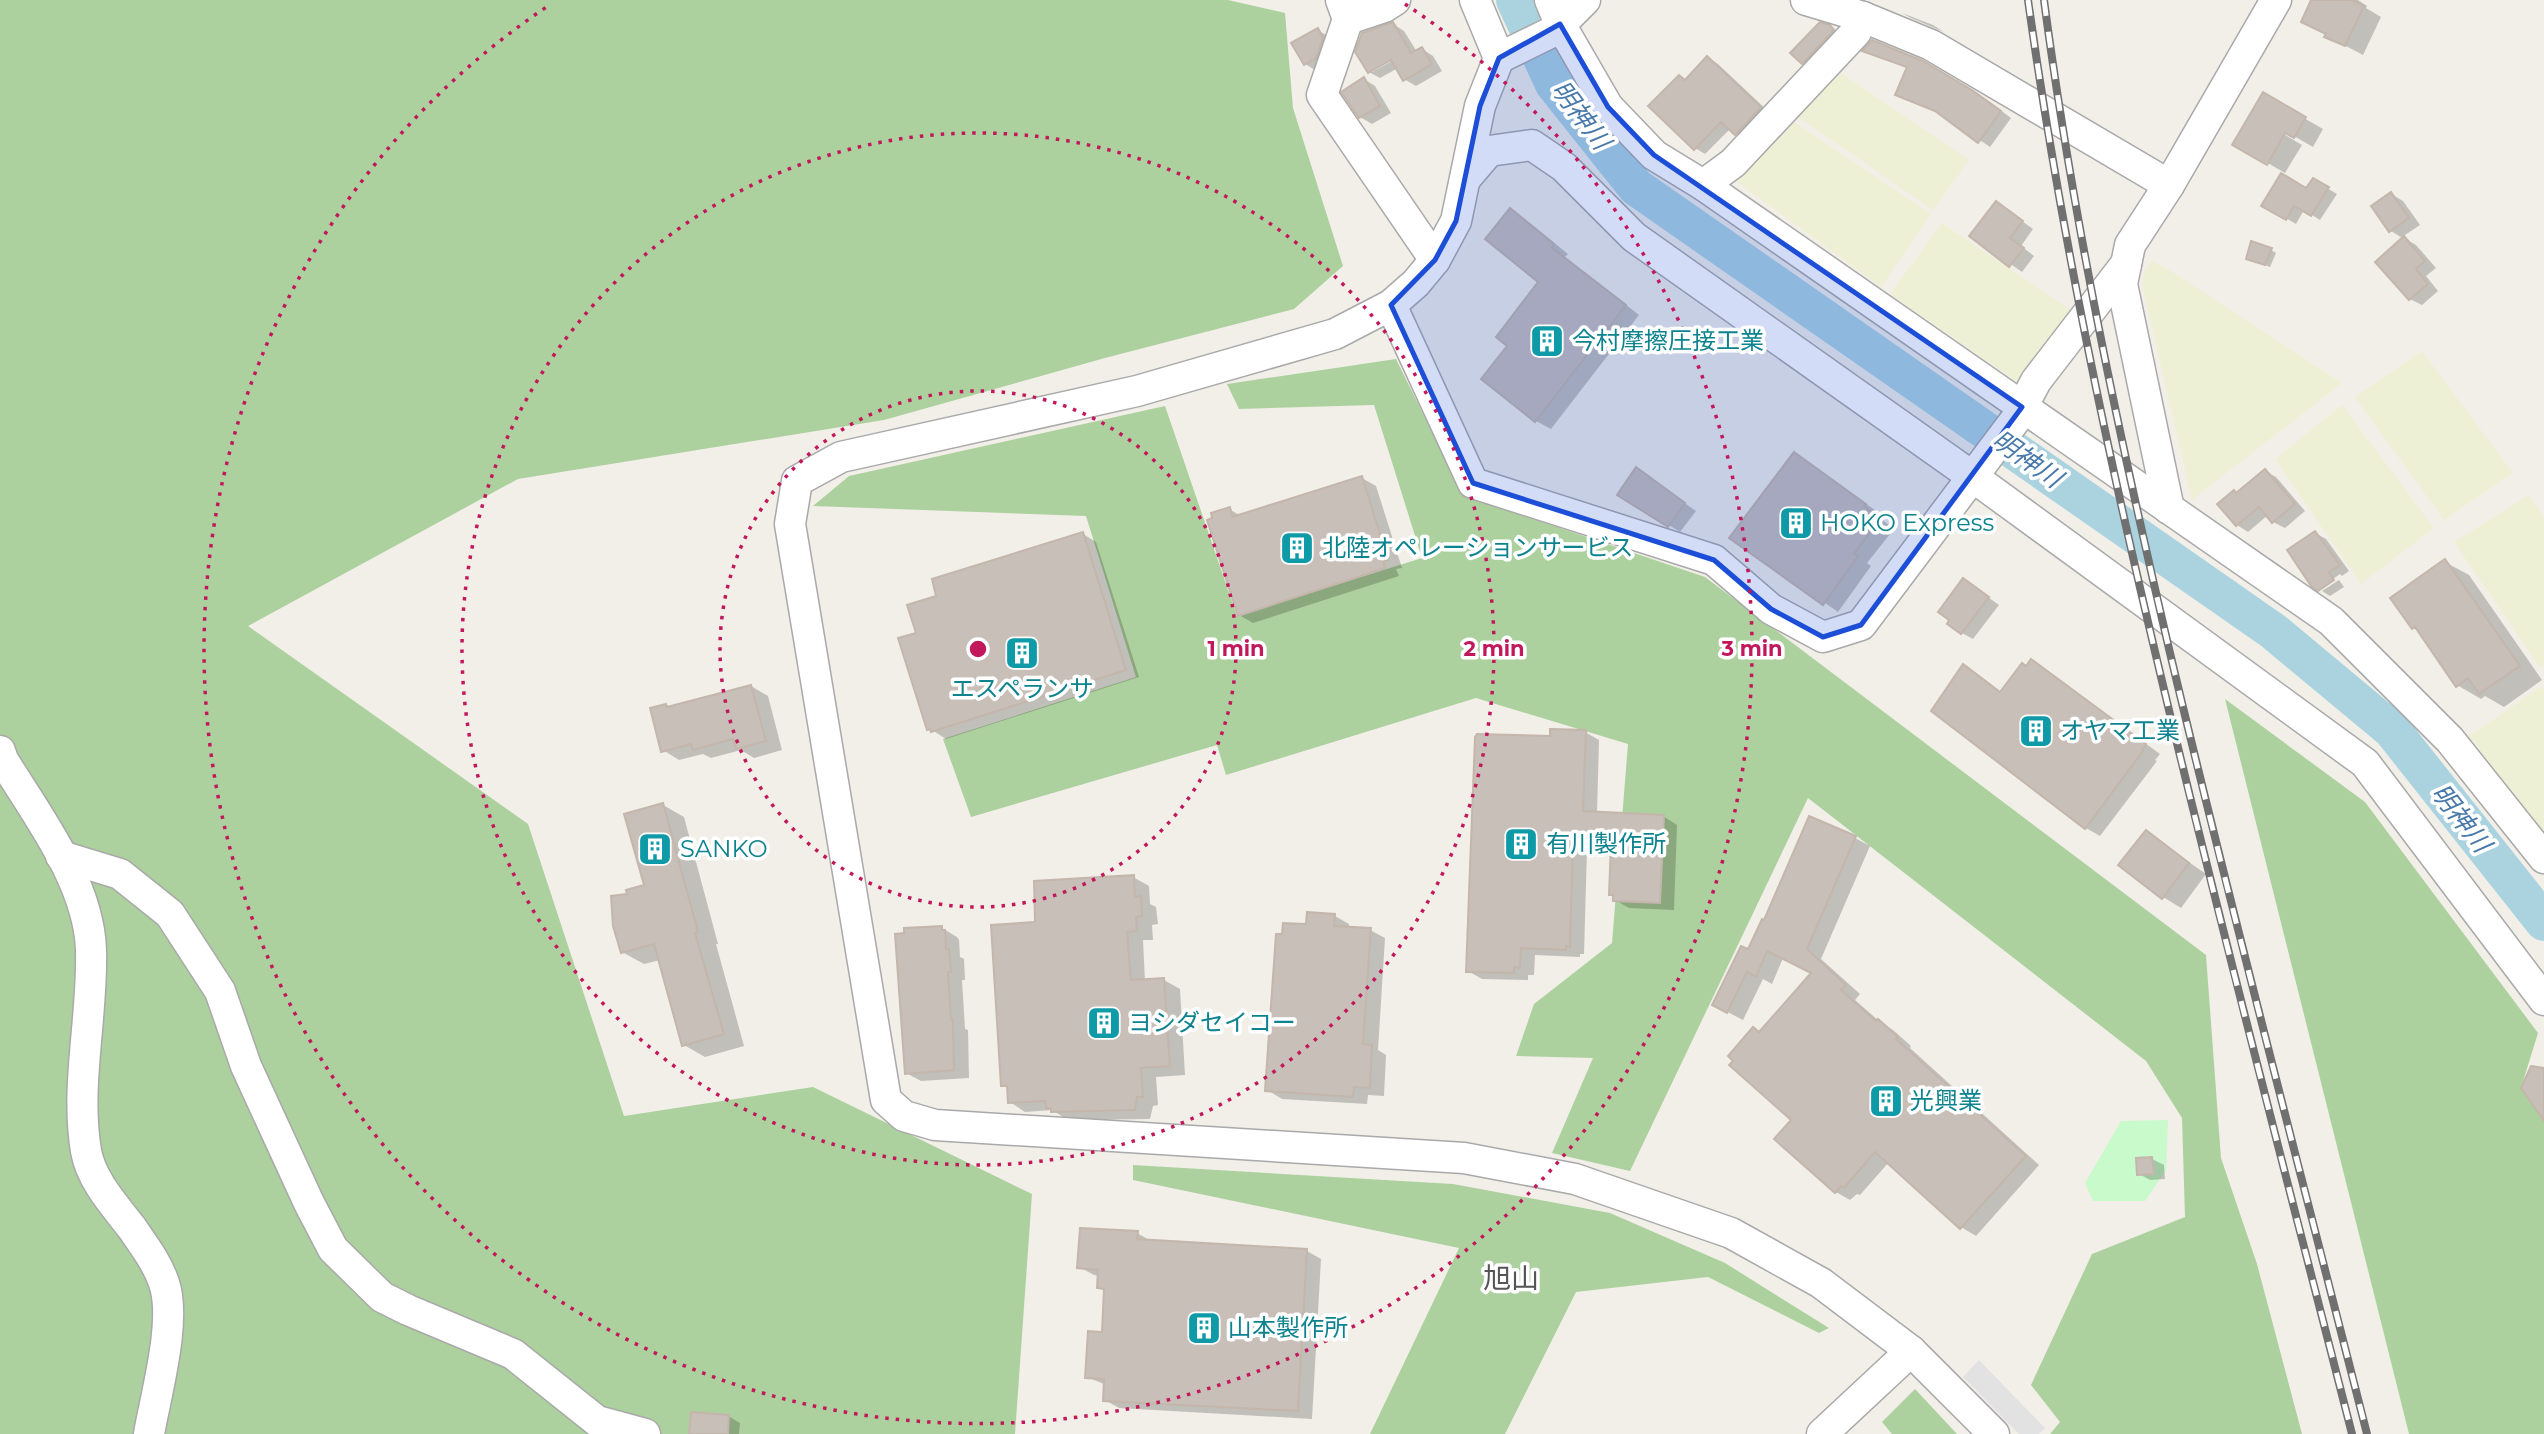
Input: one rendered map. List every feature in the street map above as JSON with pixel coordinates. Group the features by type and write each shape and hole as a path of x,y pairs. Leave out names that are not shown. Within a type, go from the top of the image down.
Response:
{"street":[{"path":"1395,0 1384,7 1345,10 1322,95 1434,260"},
{"path":"1475,0 1499,58"},
{"path":"1585,0 1499,58 1480,106 1456,221 1434,260 1416,283 1391,305 1335,334 1137,391 841,457 797,481 790,524 886,1100 904,1116 936,1125 1464,1158 1575,1179 1731,1233 1821,1283 1911,1351 1994,1434"},
{"path":"1806,0 1863,17 1931,45 2169,184"},
{"path":"2169,509 2122,284 2126,264 2130,245 2169,184 2276,0"},
{"path":"1703,185 1733,163 1856,32 1863,17"},
{"path":"1555,18 1608,107 1654,155 1703,185 2019,413 2169,509 2331,621 2450,740 2544,858"},
{"path":"1466,178 1489,151 1532,145 1564,167 1634,237 1979,469 2365,763 2544,1000"},
{"path":"1391,305 1473,483 1714,560 1771,609 1823,637 1861,625 1979,469 2019,413 2036,381 2126,264"},
{"path":"0,751 61,856 86,919 91,949 83,1118 87,1154 100,1185 151,1256 164,1283 169,1304 149,1434"},
{"path":"61,856 120,874 170,914 220,991 246,1066 333,1249 382,1297 513,1354 597,1422 645,1434"},
{"path":"1822,1434 1911,1351"}],"highlighted area":[{"path":"1560,24 1608,107 1654,155 2022,407 1861,625 1823,637 1771,609 1714,560 1473,483 1391,305 1435,260 1456,221 1480,106 1499,58"}],"green space":[{"path":"0,0 1228,0 1285,13 1293,108 1343,266 1294,309 884,420 518,479 248,626 528,824 624,1116 813,1087 1032,1194 1015,1434 0,1434"},
{"path":"1841,73 1969,160 1933,210 1798,117"},
{"path":"1793,121 1931,214 1881,287 1733,179"},
{"path":"1942,223 2072,311 2019,383 1890,294"},
{"path":"2152,261 2342,383 2192,500 2142,284 2145,269"},
{"path":"2422,351 2513,473 2444,520 2355,397"},
{"path":"1396,359 1463,495 1705,577 2206,955 2221,1158 2257,1264 2302,1434 2050,1434 2060,1422 2031,1385 2092,1254 2185,1217 2182,1118 2146,1061 1808,798 1630,1171 1552,1153 1593,1058 1516,1056 1534,1004 1612,943 1628,744 1476,698 1226,775 1217,745 971,817 943,739 1136,677 1086,516 813,506 849,476 1165,406 1237,616 1422,558 1374,405 1239,409 1227,384"},
{"path":"2342,405 2434,528 2361,584 2275,459"},
{"path":"2529,495 2544,517 2544,665 2540,668 2454,542"},
{"path":"2542,686 2544,690 2544,833 2469,736"},
{"path":"2225,699 2365,802 2538,1033 2521,1088 2544,1121 2544,1434 2409,1434"},
{"path":"2168,1120 2166,1170 2145,1201 2093,1201 2085,1183 2121,1121"},
{"path":"1133,1165 1453,1184 1610,1213 1725,1263 1829,1328 1819,1333 1708,1277 1576,1292 1505,1434 1370,1434 1459,1248 1133,1180"},
{"path":"1915,1389 1957,1434 1892,1434 1882,1422"}],"shaded area":[{"path":"1979,1360 2045,1428 2039,1434 2019,1434 1963,1377"}],"building":[{"path":"2311,0 2352,0 2364,6 2345,46 2324,37 2326,34 2301,22"},
{"path":"1393,22 1411,53 1422,47 1432,64 1403,81 1391,60 1368,73 1355,52 1362,33"},
{"path":"1820,22 1830,25 1834,30 1802,64 1790,53"},
{"path":"1318,28 1323,38 1316,58 1304,65 1291,43"},
{"path":"1872,40 1923,61 2001,111 1978,143 1935,111 1895,95 1907,67 1862,51"},
{"path":"1707,56 1761,107 1735,135 1721,122 1694,150 1648,106 1679,75 1685,80"},
{"path":"1364,77 1380,106 1359,118 1341,92"},
{"path":"2263,92 2306,117 2294,138 2285,133 2267,165 2232,145"},
{"path":"2281,173 2306,188 2313,178 2329,187 2311,216 2294,206 2286,220 2261,206"},
{"path":"2391,192 2409,218 2389,232 2371,206"},
{"path":"1996,201 2023,221 2010,238 2024,248 2009,267 1969,236"},
{"name":"今村摩擦圧接工業","path":"1510,208 1554,244 1552,248 1626,305 1535,422 1481,379 1507,346 1496,337 1538,282 1485,239"},
{"path":"2404,236 2425,261 2416,269 2428,284 2409,300 2375,262"},
{"path":"2251,241 2272,248 2265,265 2246,259"},
{"name":"HOKO Express","path":"1794,452 1866,504 1864,506 1880,519 1854,554 1858,556 1823,605 1729,538"},
{"path":"1636,467 1685,503 1668,527 1617,495"},
{"path":"2265,469 2295,504 2272,523 2259,507 2236,526 2217,504 2234,490 2236,493"},
{"name":"北陸オペレーションサービス","path":"1362,476 1388,560 1383,561 1385,568 1238,616 1207,520 1212,518 1211,513 1230,507 1232,517"},
{"path":"2315,531 2340,565 2329,572 2334,580 2318,591 2311,586 2287,550"},
{"name":"エスペランサ","path":"1083,532 1126,670 931,732 930,729 927,730 898,638 916,633 907,605 936,596 932,579"},
{"path":"2445,559 2520,666 2479,694 2468,678 2456,687 2415,627 2412,629 2390,598"},
{"path":"1963,578 1989,597 1961,634 1947,624 1949,620 1938,612"},
{"name":"オヤマ工業","path":"2031,659 2146,744 2085,829 1931,711 1963,664 2000,692 2022,663 2026,666"},
{"path":"751,685 766,741 736,749 733,739 693,750 691,744 661,752 650,708 666,704 667,707"},
{"name":"有川製作所","path":"1550,729 1586,730 1583,811 1664,815 1660,903 1613,901 1613,895 1609,895 1611,844 1573,842 1570,947 1566,946 1566,950 1521,948 1520,968 1514,967 1514,973 1466,972 1475,737 1477,734 1550,736"},
{"path":"663,803 698,932 695,933 724,1034 682,1046 654,944 621,953 613,926 611,896 627,894 626,890 644,885 624,814"},
{"name":"光興業","path":"1809,816 1856,836 1807,949 1846,985 1841,990 1876,1021 1878,1019 1898,1037 1896,1039 2026,1156 1960,1229 1875,1152 1844,1188 1841,1186 1835,1193 1774,1139 1791,1120 1729,1065 1733,1061 1728,1056 1753,1027 1759,1032 1811,973 1767,951 1756,977 1747,972 1727,1013 1712,1005 1741,946 1748,949 1762,919 1764,920"},
{"path":"2146,830 2189,863 2162,899 2118,865"},
{"name":"ヨシダセイコー","path":"1134,875 1135,897 1141,896 1142,916 1136,917 1137,931 1127,932 1131,980 1164,978 1170,1066 1141,1068 1143,1097 1137,1097 1135,1110 1051,1112 1045,1101 1008,1103 1007,1086 1001,1086 991,925 1035,922 1034,881"},
{"path":"1307,912 1335,914 1334,926 1371,928 1363,1044 1372,1045 1370,1088 1354,1087 1353,1097 1265,1091 1276,934 1282,934 1283,923 1306,924"},
{"path":"942,926 942,930 945,930 946,949 949,949 951,972 948,972 954,1070 905,1074 895,934 904,933 904,928"},
{"path":"2531,1066 2544,1068 2544,1121 2521,1088"},
{"path":"2152,1157 2154,1174 2137,1175 2136,1158"},
{"name":"山本製作所","path":"1080,1228 1138,1231 1137,1239 1307,1249 1298,1411 1103,1401 1104,1379 1085,1378 1088,1331 1102,1332 1104,1289 1097,1288 1098,1270 1077,1268"},
{"path":"691,1412 729,1415 728,1434 689,1434"}],"waterway":[{"name":"明神川","path":"1515,0 1554,84 1636,187 2273,631 2392,730 2544,922"}],"railway":[{"path":"2028,0 2070,257 2123,512 2208,870 2352,1434"},
{"path":"2044,0 2083,246 2151,572 2218,849 2367,1434"}],"place":[{"name":"今村摩擦圧接工業","path":"1547,341"},
{"name":"HOKO Express","path":"1796,523"},
{"name":"北陸オペレーションサービス","path":"1297,548"},
{"name":"エスペランサ","path":"1022,653"},
{"name":"オヤマ工業","path":"2036,731"},
{"name":"有川製作所","path":"1521,844"},
{"name":"SANKO","path":"655,849"},
{"name":"ヨシダセイコー","path":"1104,1023"},
{"name":"光興業","path":"1886,1101"},
{"name":"山本製作所","path":"1204,1328"}],"district":[{"name":"旭山","path":"1511,1278"}]}
